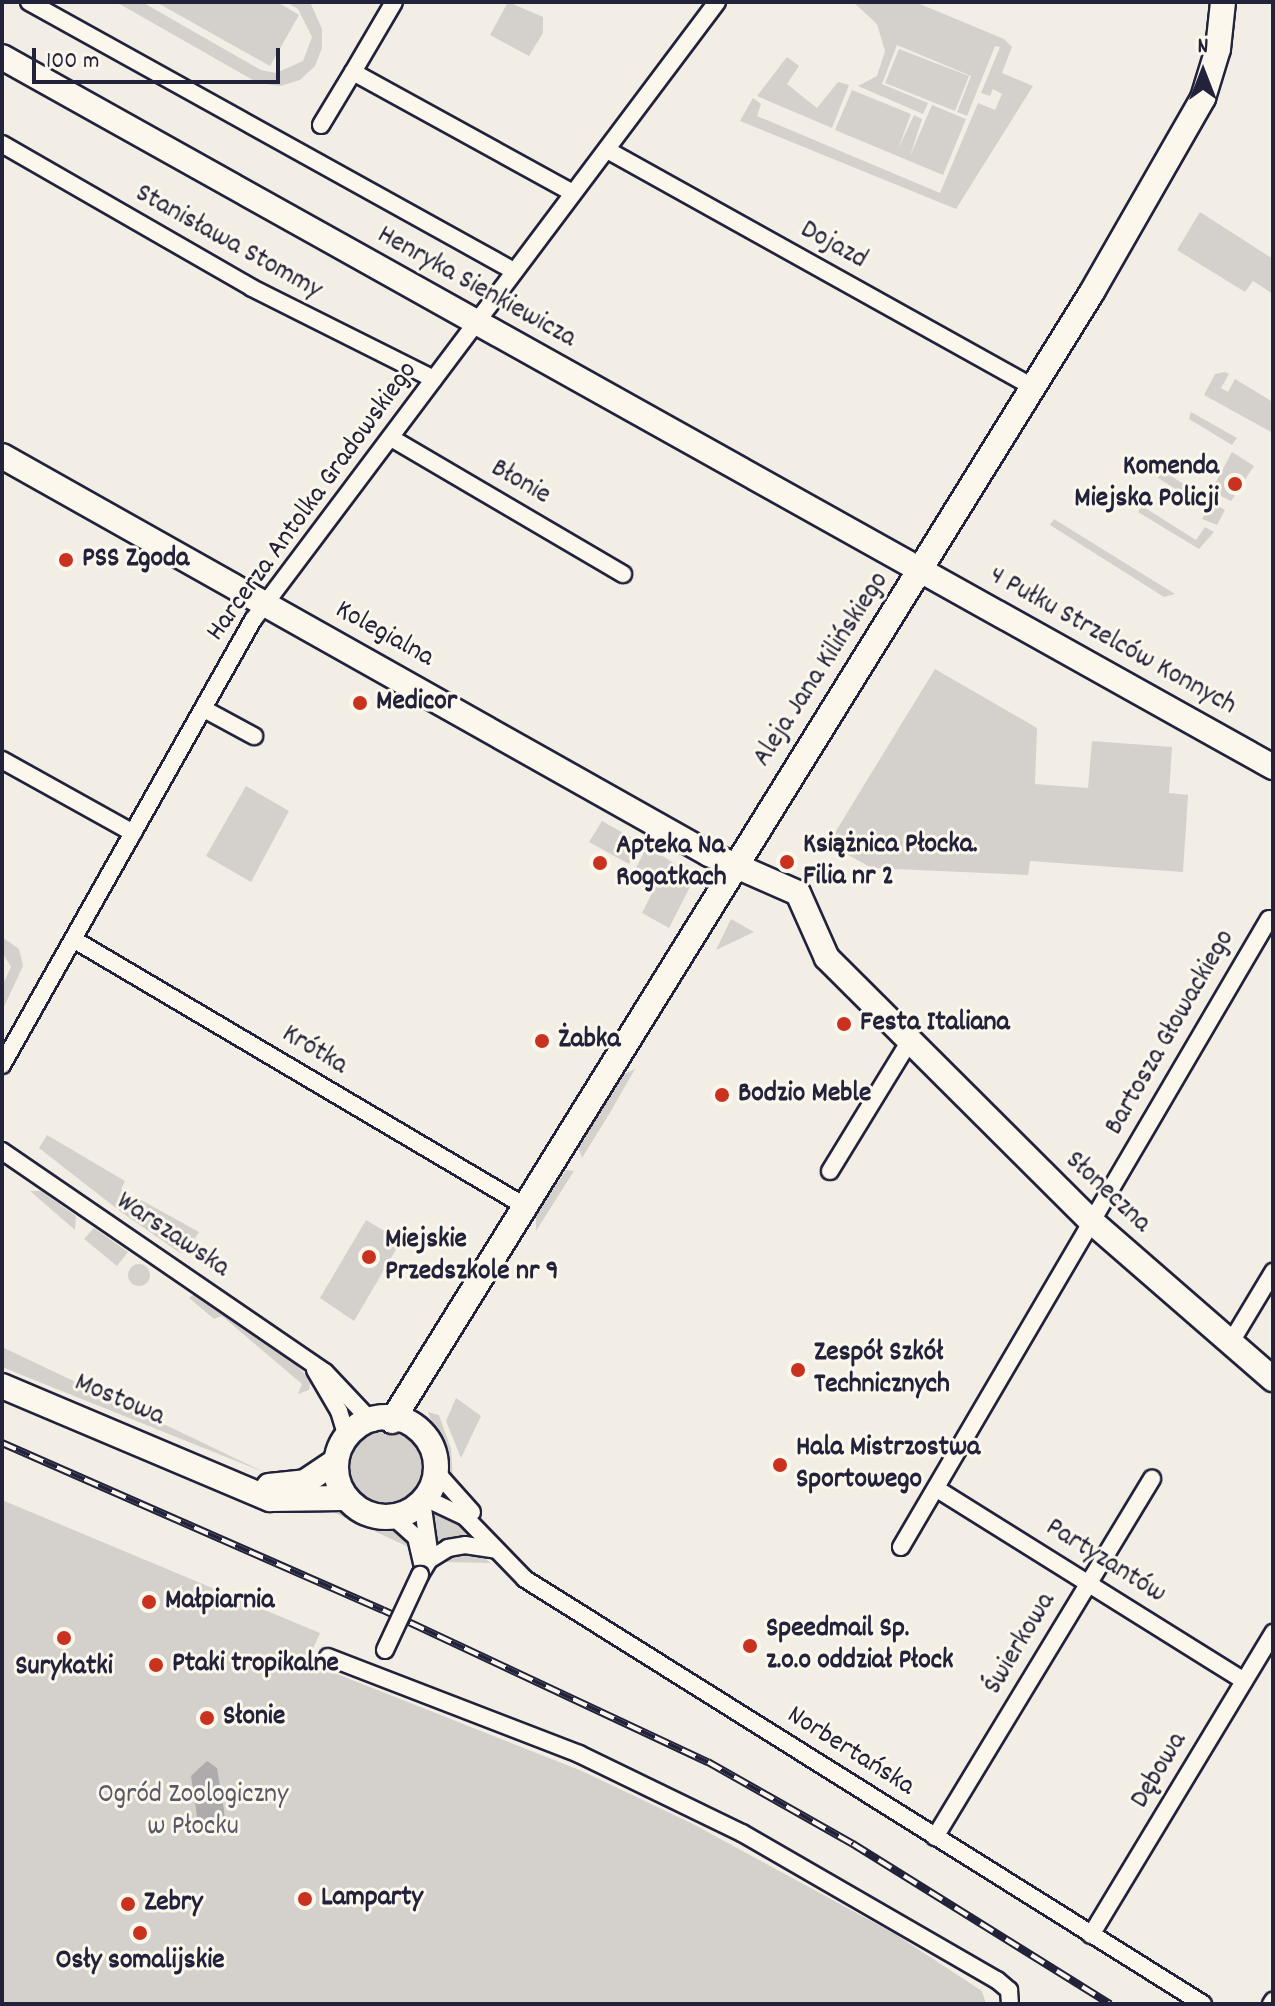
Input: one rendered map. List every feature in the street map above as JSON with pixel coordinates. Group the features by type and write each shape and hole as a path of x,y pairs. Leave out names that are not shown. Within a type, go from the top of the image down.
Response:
{"street":[{"path":"29,2 514,271"},
{"path":"321,125 394,2"},
{"name":"Harcerza Antolka Gradowskiego","path":"2,1065 266,603 717,2"},
{"name":"Aleja Jana Kilińskiego","path":"382,1422 436,1356 735,866 1033,387 1203,98 1218,49 1223,2"},
{"name":"Henryka Sienkiewicza","path":"2,57 921,571"},
{"path":"353,72 573,193"},
{"name":"Stanisława Stommy","path":"2,144 252,288 434,379"},
{"name":"Dojazd","path":"607,150 1033,387"},
{"name":"Błonie","path":"391,438 623,574"},
{"name":"Kolegialna","path":"2,456 735,866 798,893"},
{"name":"4 Pułku Strzelców Konnych","path":"921,571 1273,767"},
{"path":"204,709 254,736"},
{"path":"2,760 133,833"},
{"name":"Słoneczna","path":"798,893 827,958 909,1042 1091,1221 1273,1379"},
{"name":"Bartosza Głowackiego","path":"901,1547 937,1489 981,1403 1269,919"},
{"name":"Krótka","path":"73,939 528,1208"},
{"path":"830,1171 909,1042"},
{"name":"Warszawska","path":"2,1151 335,1382 382,1422"},
{"path":"1231,1342 1273,1272"},
{"name":"Aleja Jana Kilińskiego","path":"423,1430 423,1405 436,1356"},
{"name":"Warszawska","path":"312,1366 339,1411 347,1437"},
{"name":"Mostowa","path":"2,1386 270,1499 343,1498"},
{"path":"382,1422 423,1430 436,1451 438,1474 482,1531 454,1508 424,1500 389,1513 362,1511 343,1498 336,1483 335,1462 347,1437 382,1422"},
{"name":"Mostowa","path":"213,1473 281,1487 312,1479 335,1462"},
{"path":"378,1673 385,1650 424,1567 424,1500 438,1474"},
{"name":"Świerkowa","path":"935,1837 1152,1478"},
{"name":"Partyzantów","path":"937,1489 1244,1681"},
{"path":"389,1513 416,1537 424,1567"},
{"name":"Norbertańska","path":"482,1531 495,1550 525,1579 1203,2004"},
{"path":"424,1567 455,1546 495,1550"},
{"name":"Dębowa","path":"1091,1935 1273,1633"},
{"path":"328,1657 378,1673 579,1754 742,1833 997,1980 1009,1990 1010,2004"}],"green space":[{"path":"116,2 142,2 261,70 276,73 303,61 312,37 298,9 286,2 310,2 322,29 322,48 315,66 300,80 280,86 258,83"},
{"path":"156,2 277,2 299,15 270,66"},
{"path":"508,2 543,17 543,33 529,56 490,35"},
{"path":"853,2 915,2 1004,39 1012,47 1002,73 1033,86 956,209 740,121 753,98 761,104 757,116 940,193 978,103 995,110 1002,94 993,89 990,96 981,93 1000,47 995,46 967,116 957,112 971,76 897,45 882,84 928,103 923,114 858,86 877,76 885,51 877,24"},
{"path":"899,49 969,76 955,111 885,83"},
{"path":"787,57 799,66 787,84 817,108 838,82 849,85 832,128 757,96"},
{"path":"852,90 911,114 898,149 914,115 922,119 910,156 932,105 966,119 943,175 835,130"},
{"path":"1200,212 1273,259 1273,294 1253,281 1245,292 1177,250"},
{"path":"1215,374 1229,374 1221,388 1228,392 1235,379 1273,402 1273,433 1204,395"},
{"path":"1191,412 1237,438 1232,445 1189,419"},
{"path":"1232,452 1254,466 1231,501 1211,491"},
{"path":"1163,471 1225,510 1217,525 1202,519 1208,509 1158,478"},
{"path":"1142,506 1196,540 1205,527 1214,532 1199,549 1138,512"},
{"path":"1054,519 1175,594 1164,597 1050,525"},
{"path":"935,669 1037,728 1035,784 1088,788 1092,741 1172,747 1169,793 1188,795 1183,872 1030,861 1028,875 872,868 828,844"},
{"path":"246,786 289,811 251,882 206,856"},
{"path":"602,821 641,843 629,864 589,842"},
{"path":"647,846 695,877 669,928 642,913 655,887 652,877 636,868"},
{"path":"731,919 754,932 716,950"},
{"path":"2,937 19,949 23,966 2,1011 2,986 11,967 2,952"},
{"path":"635,1069 582,1158 578,1146 622,1075"},
{"path":"47,1135 125,1181 121,1189 199,1232 187,1251 180,1253 121,1212 39,1148"},
{"path":"566,1170 574,1171 536,1231 536,1215"},
{"path":"30,1191 41,1191 76,1216 75,1230"},
{"path":"366,1220 401,1241 354,1321 320,1298"},
{"path":"94,1228 128,1252 117,1266 84,1239"},
{"path":"139,1264 147,1267 150,1275 147,1283 139,1286 131,1283 128,1275 131,1267"},
{"path":"194,1294 290,1359 311,1380 309,1390 298,1394 302,1384 222,1316 214,1319 189,1298"},
{"path":"2,1347 82,1385 266,1473 2,1367"},
{"path":"456,1398 481,1416 461,1458 446,1421"},
{"path":"428,1412 439,1415 451,1449 453,1483"},
{"path":"387,1430 401,1433 414,1441 422,1454 425,1468 422,1482 414,1495 401,1503 387,1506 373,1503 360,1495 352,1482 349,1468 352,1454 360,1441 373,1433"},
{"name":"Ogród Zoologiczny w Płocku","path":"2,1500 320,1633 308,1660 332,1672 582,1771 693,1824 895,1934 982,1991 986,2004 2,2004"},
{"path":"324,1504 392,1524 415,1550 335,1513"},
{"path":"429,1508 450,1513 473,1538 436,1544"},
{"path":"463,1553 481,1556 491,1563 441,1562"}],"shaded area":[{"path":"207,1761 217,1768 224,1810 225,1826 213,1835 199,1829 191,1776"}],"railway":[{"path":"2,1443 383,1610 708,1762 853,1844 1110,2004"}],"place":[{"name":"Komenda Miejska Policji","path":"1235,484"},
{"name":"PSS Zgoda","path":"66,560"},
{"name":"Medicor","path":"360,703"},
{"name":"Książnica Płocka. Filia nr 2","path":"787,862"},
{"name":"Apteka Na Rogatkach","path":"600,863"},
{"name":"Festa Italiana","path":"844,1024"},
{"name":"Żabka","path":"542,1041"},
{"name":"Bodzio Meble","path":"722,1095"},
{"name":"Miejskie Przedszkole nr 9","path":"369,1257"},
{"name":"Zespół Szkół Technicznych","path":"798,1370"},
{"name":"Hala Mistrzostwa Sportowego","path":"780,1465"},
{"name":"Małpiarnia","path":"149,1602"},
{"name":"Surykatki","path":"64,1638"},
{"name":"Speedmail Sp. z.o.o oddział Płock","path":"750,1646"},
{"name":"Ptaki tropikalne","path":"156,1665"},
{"name":"Słonie","path":"207,1718"},
{"name":"Lamparty","path":"305,1899"},
{"name":"Zebry","path":"128,1904"},
{"name":"Osły somalijskie","path":"140,1933"}]}
